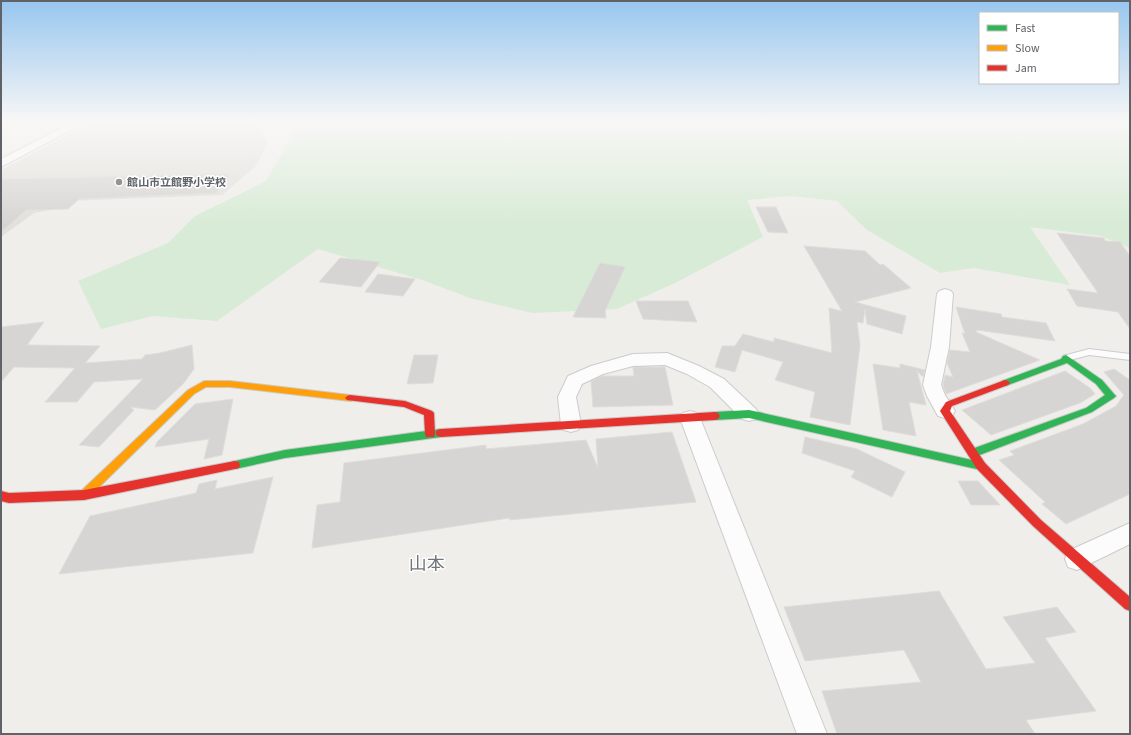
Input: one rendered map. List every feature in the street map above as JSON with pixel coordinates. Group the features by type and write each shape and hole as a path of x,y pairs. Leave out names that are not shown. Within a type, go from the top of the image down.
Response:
{"street":[{"path":"1,164 16,156"},
{"path":"945,294 940,347 932,385 936,396 981,466 1037,524 1130,606"},
{"path":"945,411 949,404 1065,360 1066,358 1099,382 1111,396 1089,410 973,453"},
{"path":"571,425 568,397 575,380 597,370 633,360 667,359 693,370 717,383 749,414"},
{"path":"84,495 190,392 204,384 234,384 405,404 429,413 430,434"},
{"path":"1,496 9,498 84,495 285,454 430,434 749,414 981,466"},
{"path":"690,418 812,734"},
{"path":"1077,559 1130,533"}],"lane":[{"path":"1066,358 1089,352 1130,357"}],"shaded area":[{"name":"館山市立館野小学校","path":"27,156 261,156 256,166 222,195 67,201 56,209 34,213 1,237 1,170"}],"green space":[{"path":"280,156 1130,156 1130,248 1101,236 1030,227 1070,285 974,268 940,273 867,230 837,201 790,196 747,200 763,237 675,283 617,309 532,313 470,298 422,280 318,249 217,321 153,316 101,329 78,281 168,243 195,216 266,181"}],"building":[{"path":"230,174 216,193 79,199 68,209 26,210 1,232 1,179"},
{"path":"756,207 776,207 788,233 768,232"},
{"path":"1057,233 1104,238 1105,241 1120,242 1130,256 1130,329 1118,312 1077,306 1067,289 1098,293"},
{"path":"804,246 865,251 880,265 883,264 911,288 855,302 906,316 902,334 867,324 865,309 863,323 857,322 860,345 850,425 810,417 815,392 775,380 783,362 742,350 735,372 715,367 722,346 735,346 743,334 774,342 774,338 832,353 829,308 842,311"},
{"path":"340,258 380,262 361,287 319,282"},
{"path":"600,263 625,267 605,311 606,318 573,317"},
{"path":"378,274 415,279 403,296 365,292"},
{"path":"636,301 688,301 697,322 643,319"},
{"path":"956,307 1001,314 1002,317 1046,323 1055,341 977,330 976,332 1040,360 946,394 943,385 945,375 953,377 947,363 950,350 970,352 962,333 965,334"},
{"path":"44,322 27,345 100,346 85,363 142,359 145,355 192,345 194,369 183,384 155,410 130,407 134,410 99,447 79,445 143,379 94,382 77,402 45,402 75,368 14,367 1,382 1,327"},
{"path":"414,355 438,355 433,383 407,384"},
{"path":"873,364 900,368 900,364 925,370 923,377 917,371 926,405 909,402 916,436 883,430"},
{"path":"633,367 665,367 673,405 593,407 591,381 602,376 634,376"},
{"path":"1114,369 1130,380 1130,494 1066,524 1042,504 1045,502 999,460 1014,455 1010,451 1083,424 1116,406 1124,395 1104,372"},
{"path":"1065,371 1090,388 1095,394 1080,403 991,435 962,410"},
{"path":"233,399 222,455 204,459 209,439 155,447 157,442 195,404"},
{"path":"672,432 696,502 510,520 509,518 312,548 317,505 340,502 344,463 486,445 486,449 586,440 598,468 596,439"},
{"path":"805,437 857,449 905,472 892,497 851,477 855,471 802,453"},
{"path":"273,477 253,553 59,574 90,516 196,493 199,484 217,480 215,489"},
{"path":"958,481 978,481 1000,505 971,505"},
{"path":"939,591 986,669 1035,663 1003,617 1057,607 1076,632 1045,638 1096,711 1026,720 1035,734 837,734 822,691 921,682 904,650 805,661 784,607"}],"traffic: fast":[{"path":"973,453 1089,410 1111,396 1099,382 1066,358 1065,361 1005,383"},
{"path":"715,416 749,414 981,466"},
{"path":"235,465 285,454 441,433"}],"traffic: slow":[{"path":"84,495 191,392 204,384 230,384 350,398"}],"traffic: jam":[{"path":"1005,383 949,404 945,411 981,466 1037,523 1130,605"},
{"path":"350,398 405,404 429,413 430,434"},
{"path":"441,433 715,416"},
{"path":"1,496 9,498 84,495 235,465"}],"place":[{"name":"館山市立館野小学校","path":"119,182"}],"district":[{"name":"山本","path":"427,564"}]}
